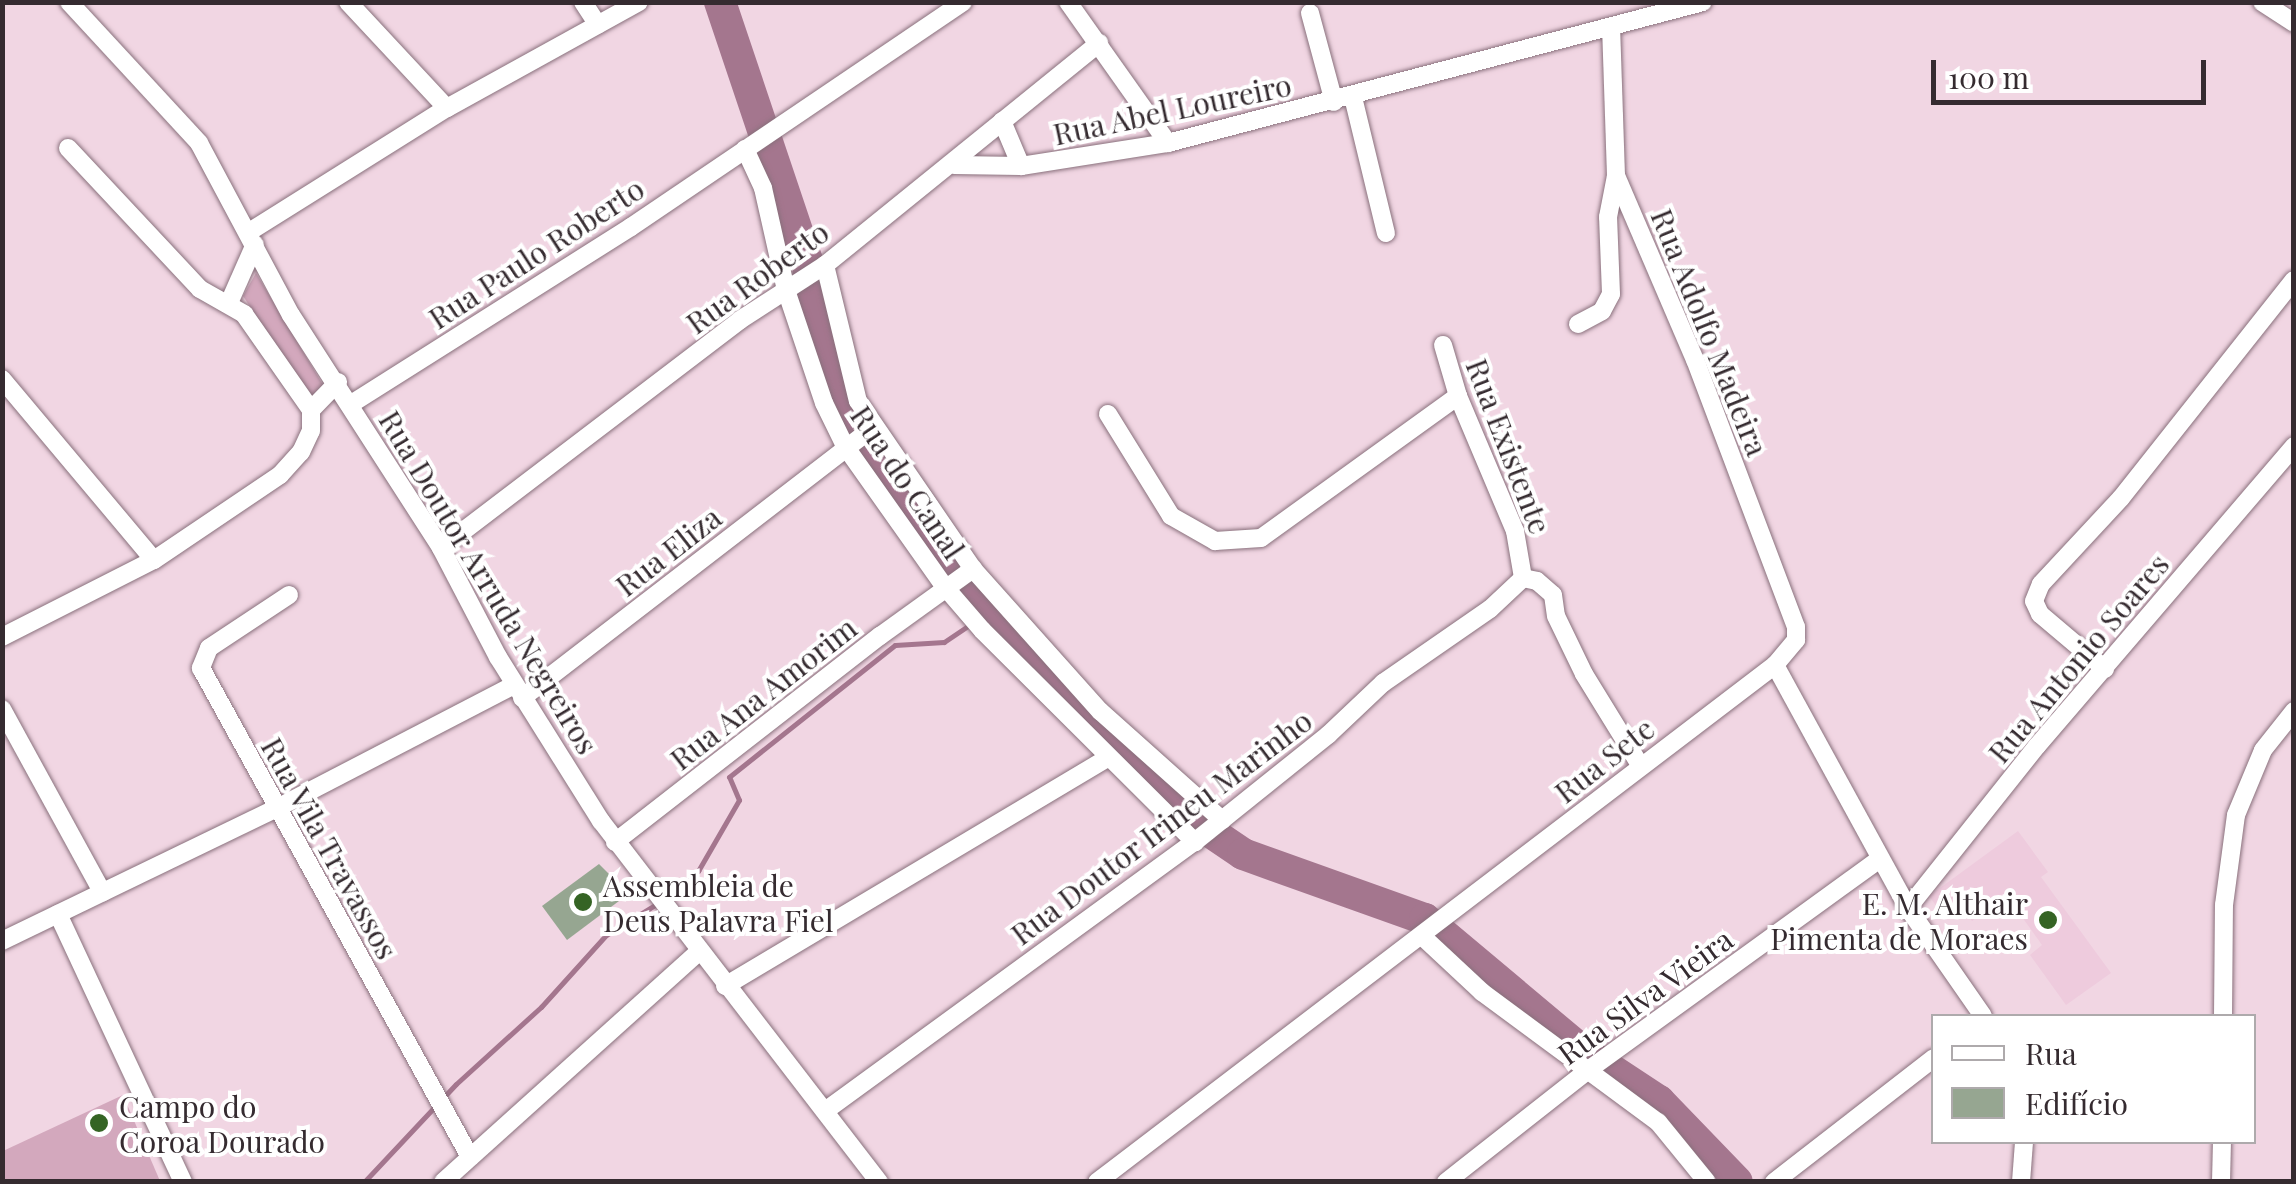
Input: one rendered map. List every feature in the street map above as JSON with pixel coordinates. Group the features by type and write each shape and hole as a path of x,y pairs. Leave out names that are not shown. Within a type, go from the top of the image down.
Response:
{"street":[{"name":"Rua Doutor Arruda Negreiros","path":"68,2 189,130 252,238 291,316 338,382 441,548 518,692 615,842 879,1182"},
{"path":"348,2 447,108"},
{"path":"583,2 598,26"},
{"path":"230,303 252,238 447,108 639,2"},
{"name":"Rua Paulo Roberto","path":"350,404 630,227 964,2"},
{"path":"1068,2 1168,143"},
{"name":"Rua Abel Loureiro","path":"954,165 1021,166 1168,143 1343,100 1703,2"},
{"path":"2278,6 2294,22"},
{"name":"Rua Abel Loureiro","path":"1310,12 1343,100"},
{"name":"Rua Adolfo Madeira","path":"1611,27 1616,176 1695,360 1796,627 1790,649"},
{"name":"Rua Roberto","path":"441,548 821,267 954,165 1002,121 1099,44"},
{"path":"1343,100 1386,233"},
{"name":"Rua Abel Loureiro","path":"1002,121 1021,166"},
{"path":"2,637 154,560 280,474 301,452 312,430 311,410 244,314 200,289 68,148"},
{"name":"Rua do Canal","path":"747,148 763,188 788,288 824,403 847,445 945,587 982,630 1196,841"},
{"path":"1578,324 1602,311 1611,294 1608,217 1616,176"},
{"path":"821,267 846,367 870,430 972,570 1100,711 1221,821"},
{"path":"2105,669 2040,614 2034,601 2041,584 2121,498 2294,280"},
{"name":"Rua Existente","path":"1442,345 1458,396 1515,531 1522,578 1537,582 1553,595 1556,616 1584,674 1640,765"},
{"path":"2,378 154,560"},
{"path":"311,410 338,382"},
{"path":"1108,414 1171,516 1215,541 1262,538 1458,396"},
{"name":"Rua Eliza","path":"2,941 518,692 870,430"},
{"name":"Rua Antonio Soares","path":"1908,908 2037,746 2294,446"},
{"name":"Rua Ana Amorim","path":"615,842 972,570"},
{"name":"Rua Doutor Irineu Marinho","path":"825,1111 1196,841 1328,735 1383,683 1490,609 1522,578"},
{"name":"Rua Vila Travassos","path":"289,595 209,648 202,660 205,680 470,1158"},
{"name":"Rua Sete","path":"1425,935 1640,765 1775,665 1790,649"},
{"path":"1775,665 1908,908 1982,1014"},
{"path":"2,710 102,892"},
{"path":"2223,1014 2224,905 2236,815 2263,750 2294,711"},
{"path":"725,986 1108,758"},
{"name":"Rua Silva Vieira","path":"1446,1182 1589,1070 1880,858"},
{"path":"58,914 183,1182"},
{"path":"1097,1182 1425,935 1482,992 1658,1122 1706,1182"},
{"path":"443,1182 698,952"},
{"path":"1774,1182 1931,1060"},
{"path":"2021,1182 2024,1144"},
{"path":"2221,1182 2222,1144"}],"shaded area":[{"path":"256,273 323,385 313,402 243,296"},
{"name":"E. M. Althair Pimenta de Moraes","path":"2018,831 2048,872 2041,877 2111,973 2066,1005 2030,955 2042,945 2007,896 1972,921 1961,906 1945,918 1929,896"},
{"name":"Campo do Coroa Dourado","path":"123,1095 160,1181 3,1181 3,1151"}],"building":[{"name":"Assembleia de Deus Palavra Fiel","path":"599,864 620,885 623,898 567,940 542,906"}],"waterway":[{"path":"720,2 807,261 833,405 947,561 991,613 1184,814 1243,854 1425,919 1580,1049 1659,1101 1737,1182"},
{"path":"976,617 985,606"},
{"path":"666,896 698,871 739,800 729,777 895,645 944,642 969,625"},
{"path":"364,1182 456,1084 541,1007 606,935 658,903"}],"place":[{"name":"Assembleia de Deus Palavra Fiel","path":"583,902"},
{"name":"E. M. Althair Pimenta de Moraes","path":"2048,920"},
{"name":"Campo do Coroa Dourado","path":"99,1123"}]}
